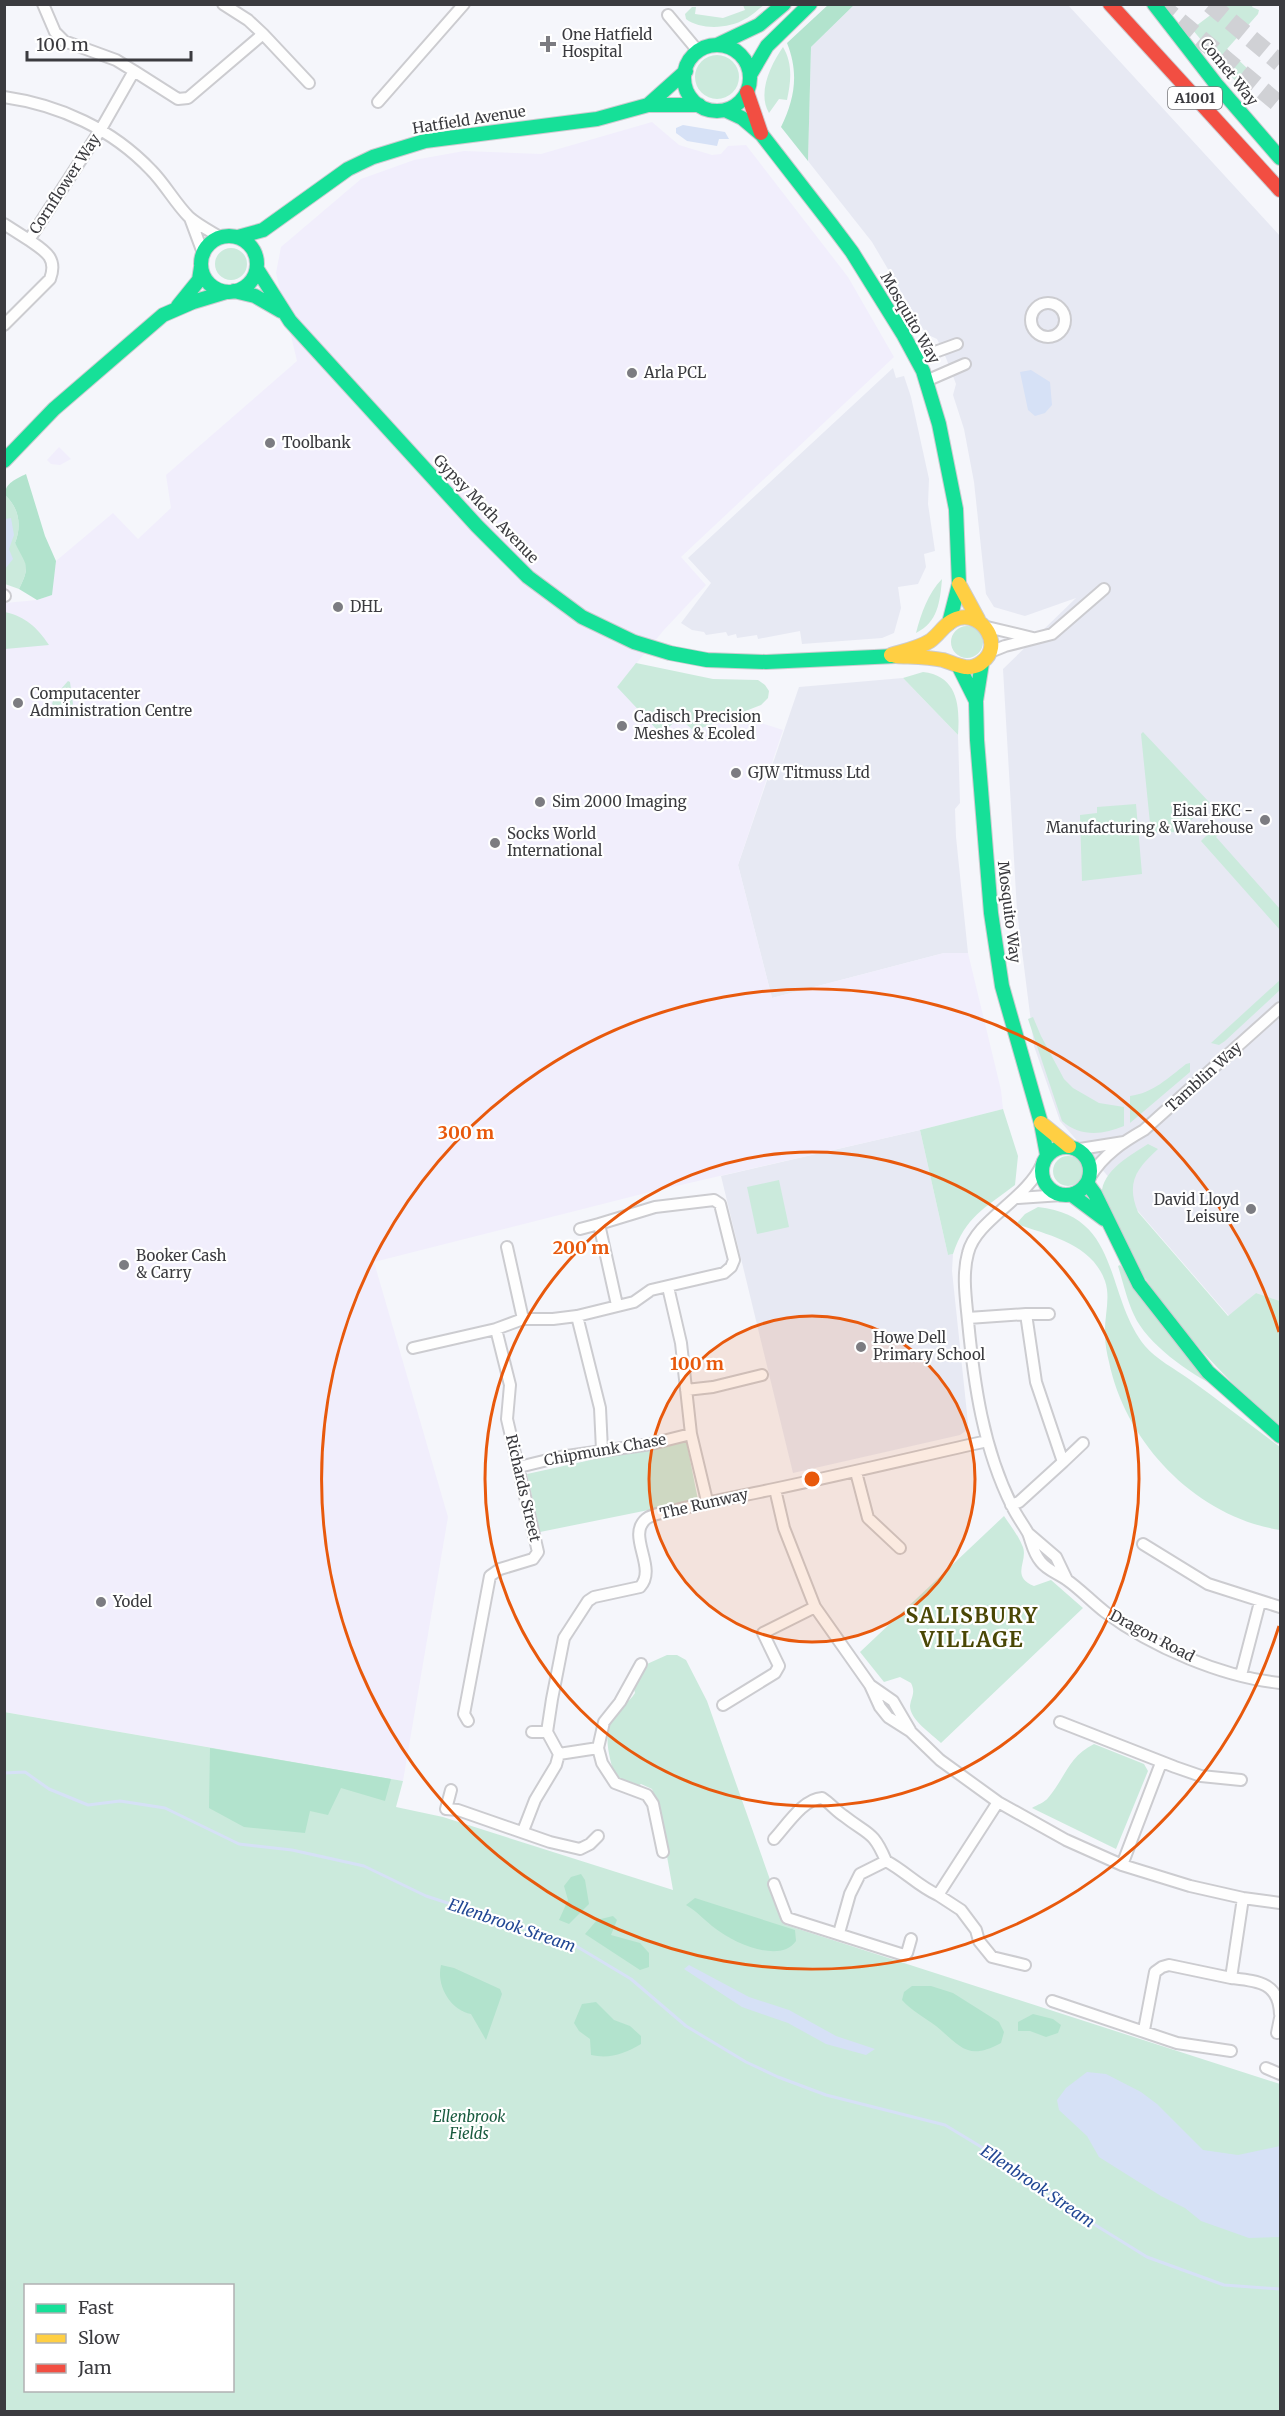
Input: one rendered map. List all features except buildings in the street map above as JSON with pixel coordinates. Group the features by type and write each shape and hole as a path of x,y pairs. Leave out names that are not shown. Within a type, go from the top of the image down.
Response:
{"street":[{"path":"43,4 55,32 64,41 116,60 178,99 188,98 263,34"},
{"path":"224,4 248,20 309,83"},
{"path":"378,102 464,4"},
{"path":"784,4 759,25 717,45 698,51 688,63 686,70 687,90 699,105 716,111 734,106 747,92 750,75 766,46 810,4"},
{"name":"A1001","path":"1110,4 1281,190"},
{"name":"Comet Way","path":"1154,4 1216,84 1281,158"},
{"path":"668,15 698,51"},
{"path":"717,45 736,51 748,65 750,75"},
{"name":"Hatfield Avenue","path":"648,105 686,70"},
{"name":"Cornflower Way","path":"29,240 101,129 134,71"},
{"name":"Mosquito Way","path":"747,92 762,135"},
{"path":"4,97 40,104 101,129 117,139 152,170 190,217 220,237 238,237 249,244 257,264 249,283 164,315 54,409 4,461"},
{"name":"Hatfield Avenue","path":"238,237 263,230 348,169 373,157 425,141 597,119 648,105 699,105"},
{"name":"Mosquito Way","path":"725,110 742,118 762,135 852,252 914,354 926,381 948,464 956,510 960,584 945,628"},
{"path":"190,217 202,258 203,274 218,290 230,292"},
{"name":"Hatfield Avenue","path":"257,264 267,234 278,220"},
{"name":"Cornflower Way","path":"4,224 51,258 54,268 50,279 32,300 4,325"},
{"path":"175,310 199,280 202,258 207,246 220,237"},
{"name":"Gypsy Moth Avenue","path":"257,264 283,312 514,565 567,608 630,640 682,656 707,660 782,662 891,655 953,664"},
{"name":"Gypsy Moth Avenue","path":"230,292 255,296 283,312"},
{"path":"914,354 935,352 957,344"},
{"path":"926,381 965,364"},
{"name":"Mosquito Way","path":"960,584 982,623"},
{"path":"1033,638 959,618 945,628 941,651 953,664 971,667 1033,638 1052,634 1104,589"},
{"path":"982,623 992,642 986,658"},
{"name":"Gypsy Moth Avenue","path":"891,655 927,643 945,628"},
{"name":"Mosquito Way","path":"986,658 976,701 982,820 999,966 1013,1030 1041,1122 1045,1160"},
{"name":"Mosquito Way","path":"953,664 976,701"},
{"name":"Tamblin Way","path":"1088,1180 1098,1163 1124,1142 1144,1130 1281,1008"},
{"path":"1041,1122 1089,1162 1088,1180 1139,1284 1208,1372 1281,1436"},
{"name":"Tamblin Way","path":"1074,1148 1124,1142"},
{"path":"1074,1148 1056,1148 1045,1160 1042,1175 1045,1184 1053,1191 1067,1195 1106,1220"},
{"name":"Dragon Road","path":"1045,1160 1036,1178 1018,1198 983,1228 968,1252 964,1280 974,1379 987,1441 1011,1505 1028,1533 1034,1553 1042,1564 1068,1580 1106,1613 1156,1642 1205,1664 1241,1675 1281,1683"},
{"path":"1018,1198 1067,1195 1081,1190 1088,1180"},
{"path":"413,1348 496,1329 522,1319 553,1320 634,1302 651,1290 724,1273 731,1267 734,1260 720,1204 714,1200 677,1203 580,1229"},
{"path":"599,1224 617,1305"},
{"path":"507,1247 522,1319"},
{"path":"668,1287 681,1343 691,1434 707,1501"},
{"path":"1026,1314 1036,1382 1063,1462"},
{"path":"968,1318 1049,1314"},
{"path":"577,1316 600,1408 602,1450"},
{"name":"Richards Street","path":"468,1721 464,1714 490,1576 500,1569 533,1559 538,1552 507,1419 510,1385 496,1329"},
{"path":"686,1390 713,1387 762,1375"},
{"name":"Chipmunk Chase","path":"519,1467 560,1457 651,1444 691,1434"},
{"name":"The Runway","path":"547,1732 564,1638 588,1601 639,1587 646,1578 639,1533 641,1524 649,1516 707,1501 856,1472 987,1441"},
{"path":"1011,1505 1018,1502 1083,1443"},
{"path":"856,1472 868,1518 900,1548"},
{"path":"775,1489 784,1528 815,1606 870,1685 880,1707 888,1717 910,1731 932,1753 998,1803 1066,1840 1122,1865 1190,1886 1243,1898 1281,1903"},
{"path":"1143,1544 1208,1584 1281,1608"},
{"path":"1241,1675 1260,1602"},
{"path":"723,1705 775,1673 779,1666 763,1634 815,1606"},
{"path":"641,1664 620,1702 604,1722 598,1748 602,1763 615,1784 647,1795 652,1804 663,1852"},
{"path":"1060,1722 1161,1763 1202,1776 1241,1780"},
{"path":"523,1831 535,1800 556,1765 559,1754 547,1732 532,1732"},
{"path":"559,1754 598,1748"},
{"path":"1122,1865 1161,1763"},
{"path":"451,1790 446,1809 458,1810 550,1842 580,1849 590,1844 598,1836"},
{"path":"774,1839 806,1804 814,1798 822,1798 845,1817 869,1832 886,1861 902,1870 921,1887 938,1895 966,1915 987,1953 992,1957 1025,1965"},
{"path":"938,1895 998,1803"},
{"path":"839,1933 850,1894 860,1874 886,1861"},
{"path":"774,1884 787,1918 904,1955 907,1953 911,1939"},
{"path":"1231,1978 1243,1898"},
{"path":"1144,2030 1155,1972 1169,1965 1255,1981 1270,1987 1280,2002 1281,2016 1276,2033"},
{"path":"1052,2001 1104,2020 1144,2030 1177,2043 1232,2051"},
{"path":"1266,2068 1281,2074"}],"shaded area":[{"path":"854,5 1068,5 1280,236 1280,1301 1256,1293 1229,1316 1060,1121 1034,1046 1017,911 1003,669 1076,598 1025,616 994,607 986,594 974,482 964,429 953,395 956,384 946,358 937,339 926,334 872,242 808,161 811,47"},
{"path":"652,122 679,145 712,155 721,154 728,146 746,145 848,277 894,357 681,557 706,585 663,631 617,687 679,718 694,731 733,714 783,730 738,865 772,998 944,953 968,953 1001,1090 1003,1109 646,1193 374,1262 448,1517 403,1781 5,1712 5,603 37,600 51,595 56,561 113,513 138,539 171,508 166,475 297,361 276,273 281,247 361,179 414,160 464,151 541,154"},
{"path":"893,368 896,378 904,376 911,397 929,479 928,504 935,551 924,554 926,567 918,584 898,587 901,608 894,633 882,638 802,644 800,631 758,639 757,635 737,638 736,634 728,636 726,632 706,635 704,632 692,630 681,623 711,583 688,558"},
{"path":"59,447 71,459 60,465 51,464 47,460"},
{"path":"903,678 958,735 960,803 955,809 956,837 968,953 944,953 772,998 738,865 799,687"},
{"name":"Howe Dell Primary School","path":"920,1130 948,1255 953,1254 952,1271 967,1430 960,1435 793,1473 721,1176"}],"green space":[{"path":"829,4 854,5 811,47 808,161 781,127 790,106 794,85 793,65 787,43"},
{"path":"1225,4 1253,5 1252,7 1259,10 1227,49 1249,70 1237,83 1192,29"},
{"path":"743,5 764,5 748,18 731,25 715,27 692,23 686,19 685,14 692,7 696,7 695,14 723,18 745,10"},
{"path":"783,47 790,73 787,100 779,99 769,113 764,97 765,88 770,70"},
{"path":"717,55 726,56 733,61 738,68 738,86 733,93 726,98 717,99 708,98 701,93 696,86 695,77 696,68 701,61 708,56"},
{"path":"231,248 242,253 247,264 242,275 231,280 220,275 215,264 220,253"},
{"path":"26,474 45,536 56,561 52,595 37,600 19,589 25,575 26,565 15,543 18,517 13,505 5,495 9,484"},
{"path":"5,495 13,505 18,517 15,543 23,555 26,566 25,576 19,589 5,584"},
{"path":"942,579 939,603 933,617 916,633 929,597"},
{"path":"5,612 30,624 49,645 5,649"},
{"path":"967,626 979,630 983,642 979,654 967,658 955,654 951,642 955,630"},
{"path":"636,663 713,679 758,680 769,691 768,698 761,705 694,731 679,718 661,734 617,687"},
{"path":"923,672 944,679 950,686 957,703 958,735 903,678"},
{"path":"68,681 73,704 66,713 52,704 54,697"},
{"path":"1143,732 1210,803 1178,832 1151,833 1141,734"},
{"path":"1136,804 1142,874 1082,881 1080,815 1097,813 1097,807"},
{"path":"1214,828 1221,832 1216,837 1280,909 1280,930 1201,841"},
{"path":"1280,980 1280,990 1225,1041 1219,1045 1211,1043"},
{"path":"1033,1017 1064,1079 1073,1088 1099,1103 1124,1107 1124,1126 1092,1133 1076,1130 1062,1121 1028,1019"},
{"path":"1190,1063 1190,1072 1130,1123 1130,1096 1146,1092"},
{"path":"1003,1109 1018,1156 1015,1185 977,1214 958,1241 953,1254 948,1255 920,1130"},
{"path":"1148,1144 1158,1149 1144,1163 1135,1177 1133,1193 1138,1212 1228,1316 1256,1293 1280,1301 1280,1428 1212,1362 1171,1314 1135,1262 1107,1211 1102,1197 1102,1188 1106,1180 1117,1165"},
{"path":"1068,1156 1079,1160 1083,1171 1079,1182 1068,1186 1057,1182 1053,1171 1057,1160"},
{"path":"779,1180 789,1227 757,1234 747,1187"},
{"path":"1038,1207 1065,1213 1084,1225 1098,1241 1108,1261 1132,1326 1149,1351 1280,1447 1280,1530 1250,1522 1221,1510 1194,1493 1170,1472 1149,1448 1131,1421 1118,1392 1109,1362 1105,1338 1107,1287 1105,1281 1099,1268 1080,1250 1055,1237 1016,1224 1025,1214"},
{"path":"1120,1265 1185,1351 1217,1387 1170,1357 1140,1326 1127,1297 1118,1266"},
{"path":"686,1439 698,1500 540,1532 527,1474"},
{"path":"1004,1516 1022,1545 1024,1556 1021,1573 1027,1582 1034,1586 1051,1580 1083,1608 941,1743 917,1721 911,1711 913,1692 911,1683 900,1677 884,1682 860,1652"},
{"name":"Ellenbrook Fields","path":"667,1655 677,1655 686,1660 707,1701 786,1925 1280,2084 1280,2411 5,2411 4,1712 403,1781 396,1807 443,1817 673,1890 658,1806 652,1789 641,1784 637,1787 615,1778 609,1755 607,1740 613,1717 630,1700 635,1693 634,1689 647,1664"},
{"path":"1094,1744 1144,1764 1148,1771 1116,1849 1032,1808 1047,1799 1073,1761"},
{"path":"210,1748 391,1779 385,1801 341,1788 328,1815 310,1811 305,1833 244,1827 209,1808"},
{"path":"581,1874 585,1880 589,1904 569,1924 559,1920 568,1900 564,1886 571,1877"},
{"path":"695,1898 795,1930 796,1941 789,1948 779,1951 768,1951 745,1945 712,1926 686,1905"},
{"path":"613,1916 617,1920 611,1935 640,1943 649,1953 649,1967 640,1970 585,1934 597,1920"},
{"path":"441,1965 454,1968 500,1989 502,1994 486,2040 471,2014 463,2012 446,1996 441,1981"},
{"path":"912,1986 931,1986 953,1993 999,2022 1004,2032 1001,2043 980,2051 966,2049 959,2045 902,2000 904,1992"},
{"path":"596,2002 614,2020 630,2026 641,2036 641,2044 617,2055 591,2055 590,2039 579,2031 574,2023 582,2004"},
{"path":"1033,2014 1053,2019 1061,2025 1058,2033 1046,2037 1030,2031 1018,2031 1018,2022"}],"water":[{"path":"683,125 725,132 729,139 719,139 717,146 687,141 676,133 676,128"},
{"path":"1031,370 1050,382 1052,405 1045,413 1035,416 1028,410 1020,372"},
{"path":"11,518 14,535 9,549 13,559 5,569 5,519"},
{"path":"689,1965 749,1997 789,2010 836,2036 875,2049 866,2055 826,2044 788,2023 742,2007 684,1969"},
{"path":"1087,2072 1106,2074 1141,2092 1157,2104 1203,2150 1238,2155 1280,2146 1280,2237 1249,2238 1201,2221 1185,2208 1161,2196 1099,2157 1087,2136 1059,2110 1057,2100 1066,2088"}],"waterway":[{"name":"Ellenbrook Stream","path":"4,1773 25,1772 49,1789 88,1805 120,1801 165,1808 239,1844 292,1850 364,1866 426,1896 571,1943 631,1979 686,2026 746,2062 826,2095 945,2125 1016,2168 1076,2213 1147,2257 1224,2285 1280,2289"}],"tunnel":[{"path":"1159,4 1280,105"},
{"path":"1210,4 1280,63"}],"traffic: fast":[{"path":"717,45 759,25 784,4"},
{"path":"750,75 767,46 810,4"},
{"path":"1154,4 1216,84 1280,158"},
{"path":"717,45 729,48 740,55 747,66 750,78 747,90 740,101 729,108 717,111 705,108 694,101 687,90 684,78 687,66 694,55 705,48 717,45"},
{"path":"648,105 686,71"},
{"path":"238,237 263,230 348,169 373,157 425,141 597,119 648,105 699,105"},
{"path":"725,110 742,118 762,135 831,224 852,252 923,371 939,424 956,509 959,584 949,623"},
{"path":"229,236 240,238 249,244 255,253 257,264 255,275 249,284 240,290 229,292 218,290 209,284 203,275 201,264 203,253 209,244 218,238 229,236"},
{"path":"178,306 199,280 201,267"},
{"path":"257,269 290,321 477,526 528,577 582,617 634,642 670,653 707,660 766,662 896,656"},
{"path":"234,291 255,296 281,311"},
{"path":"4,461 54,409 163,315 193,302 226,292"},
{"path":"982,663 976,701 977,740 991,913 1002,986 1041,1123 1047,1155"},
{"path":"959,667 976,701"},
{"path":"1061,1147 1071,1147 1086,1157 1090,1171 1089,1180 1080,1191 1071,1195 1061,1195 1046,1185 1042,1176 1042,1166 1052,1151 1061,1147"},
{"path":"1087,1183 1095,1194 1139,1284 1208,1372 1280,1436"},
{"path":"1072,1195 1104,1219"}],"traffic: slow":[{"path":"959,584 978,619"},
{"path":"891,655 926,643 950,622 959,618 976,620 983,625 991,639 988,655 972,667 937,659 896,656"},
{"path":"1041,1123 1069,1146"}],"traffic: jam":[{"path":"1110,4 1280,190"},
{"path":"747,92 761,133"}],"place":[{"name":"One Hatfield Hospital","path":"548,44"},
{"name":"Arla PCL","path":"632,373"},
{"name":"Toolbank","path":"270,443"},
{"name":"DHL","path":"338,607"},
{"name":"Computacenter Administration Centre","path":"18,703"},
{"name":"Cadisch Precision Meshes & Ecoled","path":"622,726"},
{"name":"GJW Titmuss Ltd","path":"736,773"},
{"name":"Sim 2000 Imaging","path":"540,802"},
{"name":"Eisai EKC - Manufacturing & Warehouse","path":"1265,820"},
{"name":"Socks World International","path":"495,843"},
{"name":"David Lloyd Leisure","path":"1251,1209"},
{"name":"Booker Cash & Carry","path":"124,1265"},
{"name":"Howe Dell Primary School","path":"861,1347"},
{"name":"Yodel","path":"101,1602"}],"district":[{"name":"SALISBURY VILLAGE","path":"972,1628"}]}
